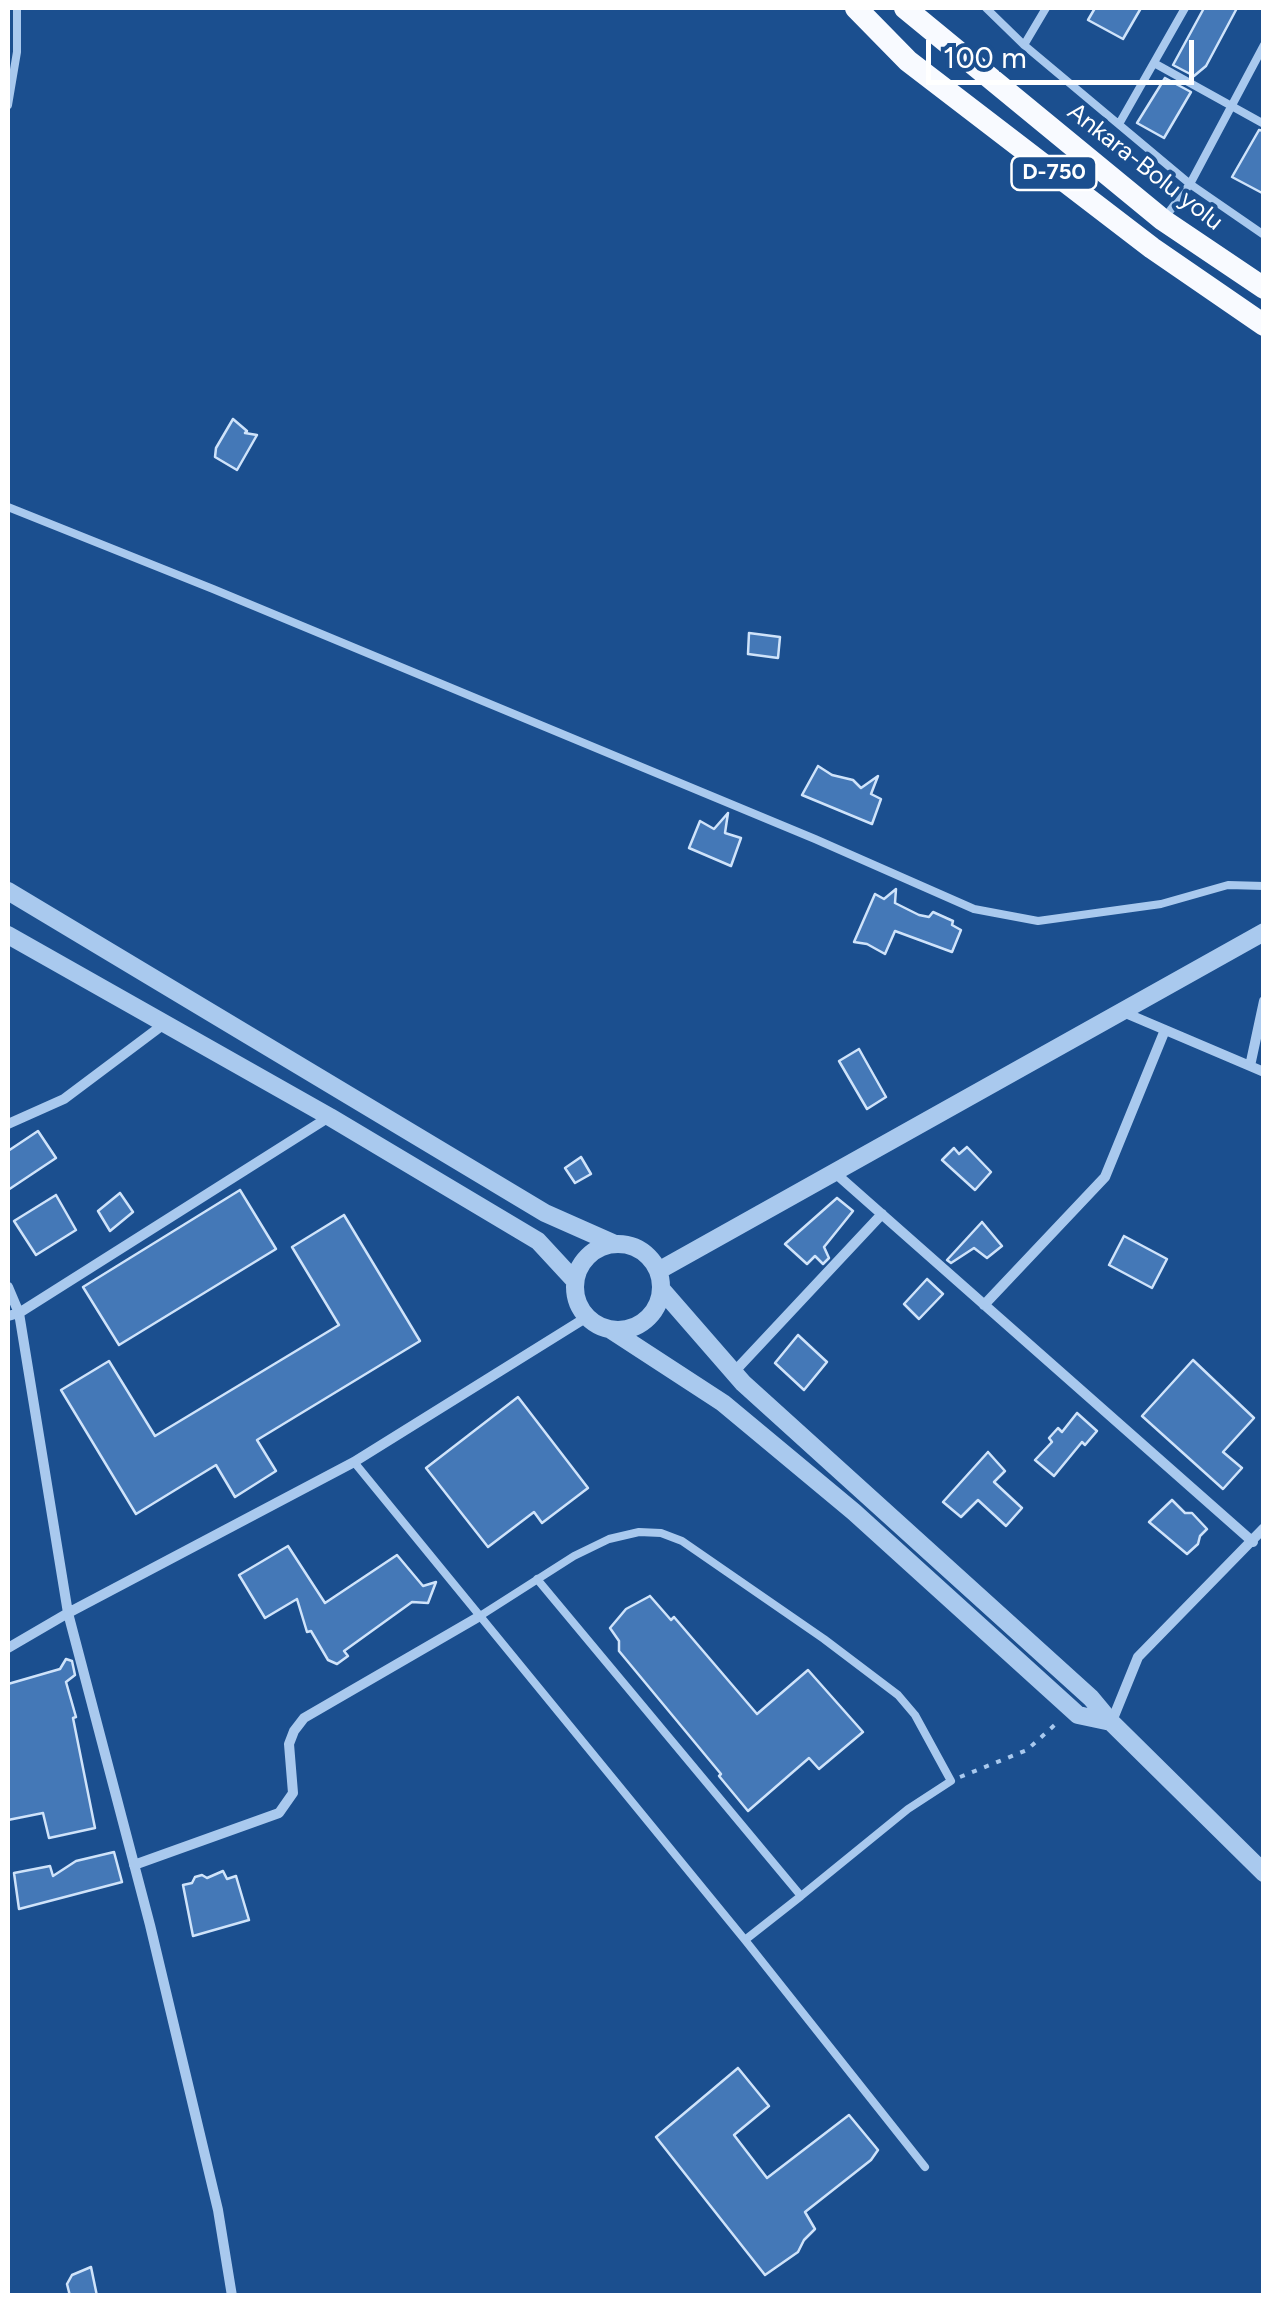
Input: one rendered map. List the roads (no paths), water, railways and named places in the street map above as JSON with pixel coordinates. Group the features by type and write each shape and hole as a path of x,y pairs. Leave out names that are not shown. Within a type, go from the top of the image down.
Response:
{"highway":[{"name":"D-750","path":"856,8 908,61 1152,248 1264,326"},
{"name":"Ankara-Bolu yolu","path":"909,10 1163,220 1264,288"}],"street":[{"path":"8,891 545,1214 615,1244 641,1250 658,1270 662,1290 734,1372 1091,1698 1264,1873"},
{"path":"658,1270 1264,932"},
{"path":"8,935 330,1117 538,1241 575,1281 579,1306 586,1317 723,1404 854,1512 1078,1715 1111,1722"},
{"path":"1250,1066 1264,1001"},
{"path":"1122,1012 1264,1072"},
{"path":"8,1124 64,1099 164,1024"},
{"path":"984,1304 1104,1178 1165,1030"},
{"path":"13,1314 330,1117"},
{"path":"834,1172 1253,1542"},
{"path":"734,1372 882,1214"},
{"path":"575,1281 588,1256 615,1244"},
{"path":"8,1287 68,1613 218,2210 232,2296"},
{"path":"611,1330 639,1325 651,1316 662,1290"},
{"path":"8,1648 354,1462 586,1317"},
{"path":"1111,1722 1138,1657 1264,1528"},
{"path":"134,1865 279,1812 293,1793 290,1744 294,1730 304,1718 480,1616"}],"lane":[{"path":"8,104 16,52 17,8"},
{"path":"986,8 1190,184 1262,231"},
{"path":"1024,44 1046,8"},
{"path":"1119,124 1186,8"},
{"path":"1163,220 1190,184 1264,45"},
{"path":"1154,63 1264,124"},
{"path":"8,508 214,589 974,909 1038,921 1160,904 1228,886 1264,886"},
{"path":"354,1462 925,2167"},
{"path":"480,1616 574,1556 610,1539 639,1532 661,1533 682,1541 837,1648 898,1695 915,1715 951,1780 892,1821 745,1940"},
{"path":"537,1579 800,1896"}]}
